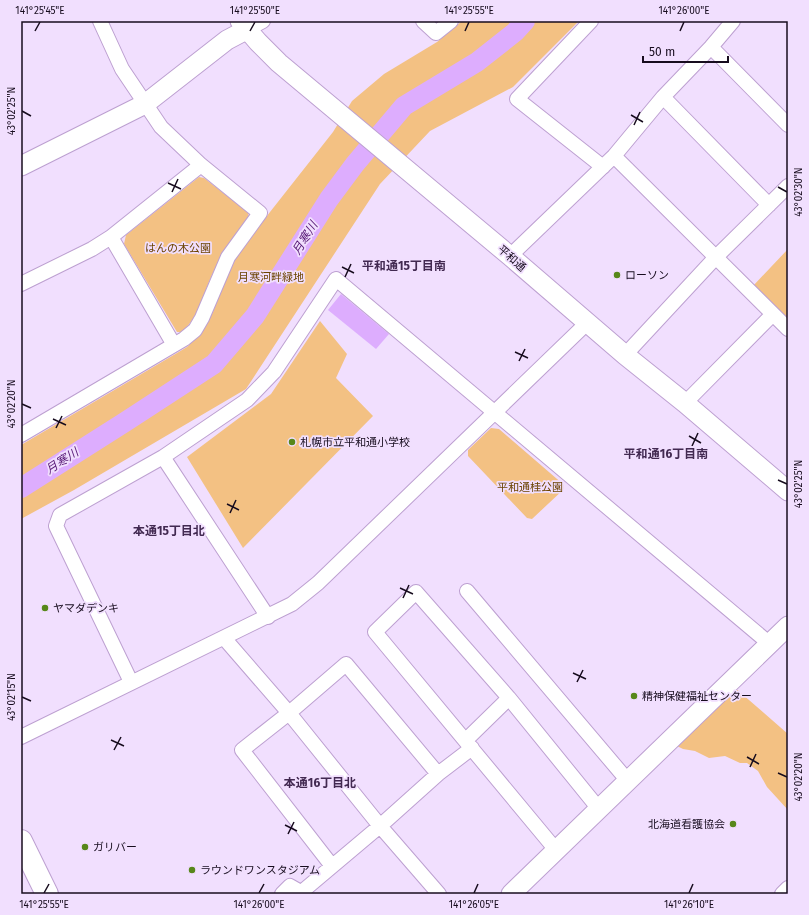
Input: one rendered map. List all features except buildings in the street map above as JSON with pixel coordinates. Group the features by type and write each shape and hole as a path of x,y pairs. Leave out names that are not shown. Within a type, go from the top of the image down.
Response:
{"highway":[{"path":"21,843 47,894"}],"street":[{"path":"21,435 184,339 195,330 207,308 217,280 228,257 260,214 201,165 161,127 122,69 100,21"},
{"path":"21,166 145,104 227,40 243,25 263,21"},
{"path":"423,21 436,33 451,21"},
{"path":"591,21 517,99 602,167"},
{"path":"510,256 614,156 662,97 711,47 733,21"},
{"name":"平和通","path":"243,25 279,63 788,491"},
{"path":"711,47 788,125"},
{"path":"662,97 769,205"},
{"path":"614,156 788,329"},
{"path":"21,284 92,249 110,237 201,165"},
{"path":"625,355 716,257 788,186"},
{"path":"110,237 174,345"},
{"path":"131,682 56,526 60,515 163,457 247,400 274,372 336,279 770,644"},
{"path":"685,403 773,314"},
{"path":"21,737 292,604 318,583 587,323"},
{"path":"163,457 268,617"},
{"path":"467,591 628,781"},
{"path":"556,850 375,632 416,592 509,698 599,808"},
{"path":"511,894 788,626"},
{"path":"224,638 289,713 380,826 439,894"},
{"path":"332,866 242,750 289,713 346,664 438,774"},
{"path":"282,894 290,886 304,894 304,890 380,826 438,774 469,744 509,698"},
{"path":"782,894 788,888"}],"green space":[{"name":"月寒河畔緑地","path":"462,21 579,21 513,87 430,131 380,184 246,389 74,490 21,519 21,445 187,347 201,333 213,312 224,281 234,260 333,132 352,101 384,74 437,42"},
{"name":"はんの木公園","path":"199,177 204,178 248,212 249,218 220,260 212,275 197,312 182,332 177,332 124,244 126,235"},
{"path":"788,249 788,321 753,286"},
{"path":"320,321 347,354 336,378 373,416 243,548 187,457 271,394"},
{"name":"平和通桂公園","path":"491,428 499,429 564,485 564,489 532,519 527,518 468,456 468,450"},
{"path":"734,687 788,734 788,810 767,787 758,771 747,763 740,763 725,756 709,758 695,751 683,749 675,745"}],"shaded area":[{"path":"341,294 389,334 376,349 328,310"}],"waterway":[{"name":"月寒川","path":"21,488 214,364 255,316 329,199 355,164 404,106 477,62 515,32 525,21"}],"place":[{"name":"ローソン","path":"617,275"},
{"name":"札幌市立平和通小学校","path":"292,442"},
{"name":"ヤマダデンキ","path":"45,608"},
{"name":"精神保健福祉センター","path":"634,696"},
{"name":"北海道看護協会","path":"733,824"},
{"name":"ガリバー","path":"85,847"},
{"name":"ラウンドワンスタジアム","path":"192,870"}],"district":[{"name":"平和通15丁目南","path":"404,266"},
{"name":"平和通16丁目南","path":"666,454"},
{"name":"本通15丁目北","path":"169,531"},
{"name":"本通16丁目北","path":"320,783"}]}
